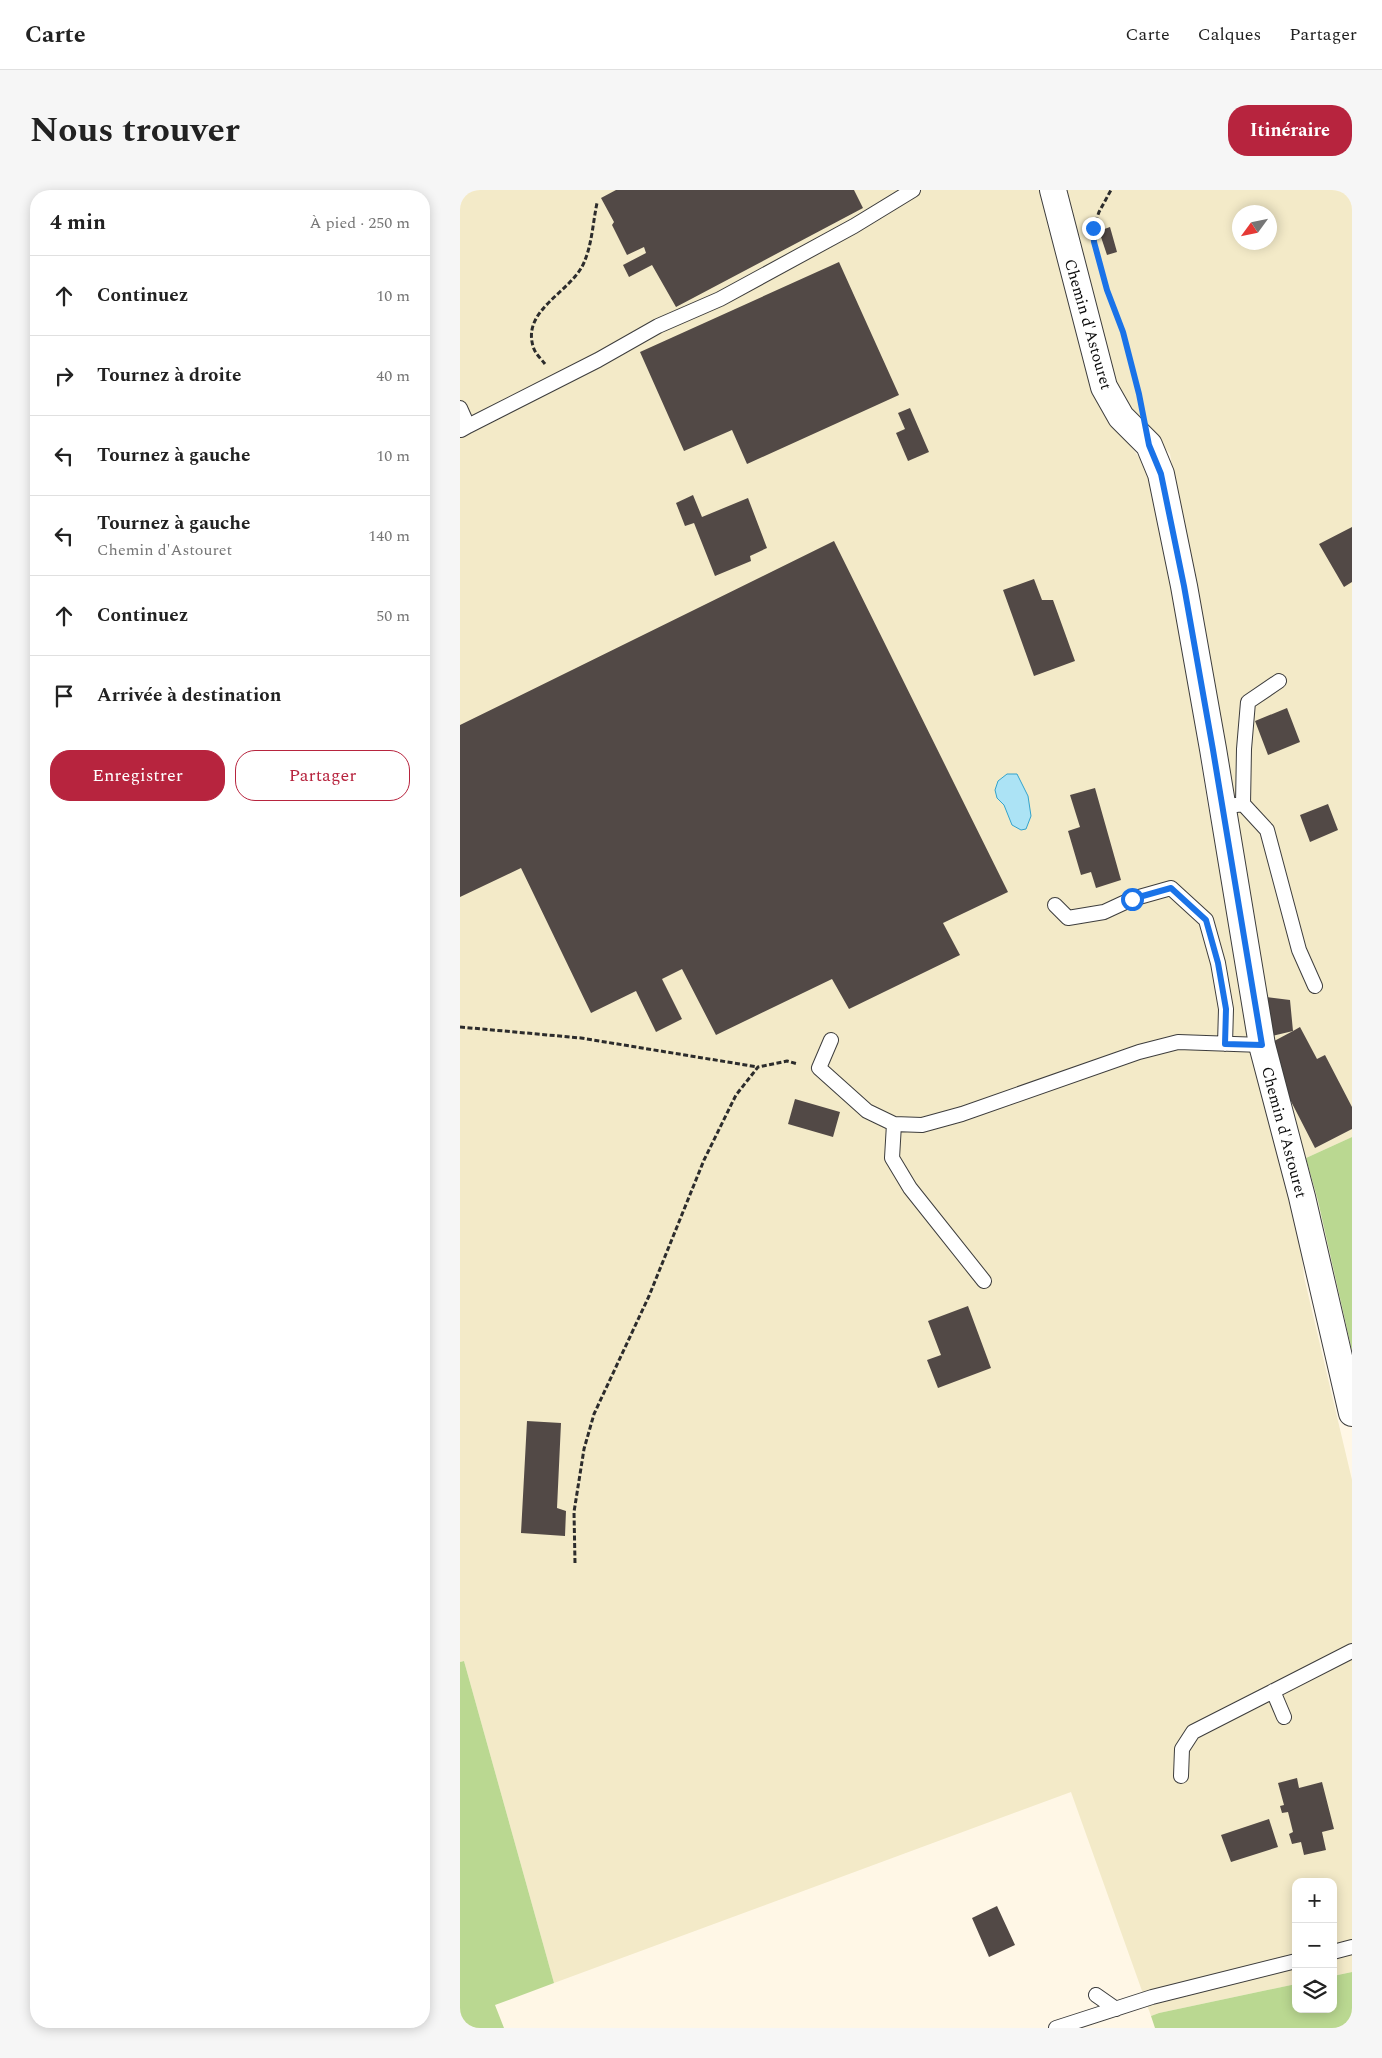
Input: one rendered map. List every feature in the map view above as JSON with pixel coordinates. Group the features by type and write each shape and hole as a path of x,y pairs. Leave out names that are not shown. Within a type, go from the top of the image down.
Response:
{"street":[{"name":"Chemin d'Astouret","path":"1053,190 1104,387 1121,416 1149,445 1161,474 1233,806 1262,1045 1302,1197 1352,1413"}],"lane":[{"path":"460,408 464,428 658,326 720,299 854,226 913,190"},
{"path":"1279,681 1248,702 1244,749 1233,806 1268,830 1299,950 1315,986"},
{"path":"1056,905 1068,918 1104,912 1132,899 1171,888 1206,920 1218,963 1226,1009 1225,1044"},
{"path":"831,1040 818,1068 867,1111 894,1124 922,1125 962,1114 1138,1052 1178,1042 1262,1045"},
{"path":"894,1124 892,1158 910,1188 984,1281"},
{"path":"1181,1776 1182,1749 1194,1732 1352,1651"},
{"path":"1273,1691 1284,1717"},
{"path":"1337,1951 1352,1947"},
{"path":"1056,2028 1102,2021 1116,2009 1292,1962"},
{"path":"1096,1995 1116,2009"}],"path":[{"path":"1093,234 1093,228 1099,212 1111,190"},
{"path":"558,380 534,349 532,332 536,316 571,281 585,261 597,204"},
{"path":"1110,298 1123,332 1139,394"},
{"path":"460,1027 581,1038 758,1067 787,1062 818,1068"},
{"path":"575,1563 574,1512 584,1449 594,1414 649,1296 704,1160 736,1095 758,1067"}],"shaded area":[{"path":"460,190 1044,190 1123,436 1150,472 1177,614 1208,806 1238,960 1251,1054 1298,1213 1304,1277 1352,1480 1352,1972 1337,1975 1337,1878 1292,1878 1292,1985 1151,2016 1071,1792 554,1983 464,1661 460,1662"},
{"path":"1066,190 1352,190 1352,1137 1306,1158 1286,1104 1170,454 1128,405 1108,374"}],"green space":[{"path":"1352,1137 1352,1351 1318,1201 1306,1158"},
{"path":"464,1661 554,1983 495,2005 504,2028 460,2028 460,1662"},
{"path":"1352,1972 1352,2028 1155,2028 1151,2016 1292,1985 1292,2013 1337,2013 1337,1975"}],"water":[{"path":"1007,774 1017,774 1028,796 1031,816 1026,829 1021,830 1012,825 1004,805 997,798 995,790 998,781"}],"building":[{"path":"616,190 854,190 863,208 676,307 652,265 629,277 623,265 646,253 644,247 627,255 612,225 614,222 601,198"},
{"path":"1110,227 1117,252 1107,255 1099,231"},
{"path":"839,262 899,395 747,464 732,430 684,451 640,352"},
{"path":"910,408 929,452 908,461 896,433 905,429 898,413"},
{"path":"693,495 702,517 748,498 767,548 750,556 751,561 715,576 694,523 685,526 676,503"},
{"path":"1352,527 1352,582 1344,587 1319,544"},
{"path":"834,541 1008,892 943,923 960,955 849,1009 832,979 716,1035 682,969 662,979 682,1019 656,1032 636,991 591,1013 521,868 460,897 460,725"},
{"path":"1034,579 1042,600 1053,600 1075,661 1034,676 1003,590"},
{"path":"1287,708 1300,742 1268,755 1255,721"},
{"path":"1095,788 1121,880 1096,888 1091,872 1081,875 1068,831 1080,827 1070,795"},
{"path":"1328,804 1338,830 1310,842 1300,815"},
{"path":"1266,997 1290,1000 1293,1031 1272,1036"},
{"path":"1300,1027 1317,1059 1325,1055 1352,1107 1352,1129 1315,1148 1263,1047"},
{"path":"795,1099 840,1112 833,1137 788,1124"},
{"path":"968,1306 991,1368 938,1388 927,1360 941,1355 928,1321"},
{"path":"527,1421 561,1423 557,1508 566,1511 565,1536 521,1533"},
{"path":"1297,1778 1299,1788 1322,1782 1334,1829 1322,1832 1326,1850 1304,1855 1301,1842 1292,1844 1289,1834 1293,1832 1288,1812 1282,1813 1280,1806 1284,1805 1278,1783"},
{"path":"1269,1819 1278,1847 1231,1862 1221,1835"},
{"path":"997,1906 1015,1945 989,1957 972,1918"}],"route":[{"path":"1093,228 1094,242 1107,290 1123,332 1139,394 1149,445 1161,474 1184,586 1262,1045 1225,1044 1226,1009 1218,963 1206,920 1171,888 1132,899"}]}
